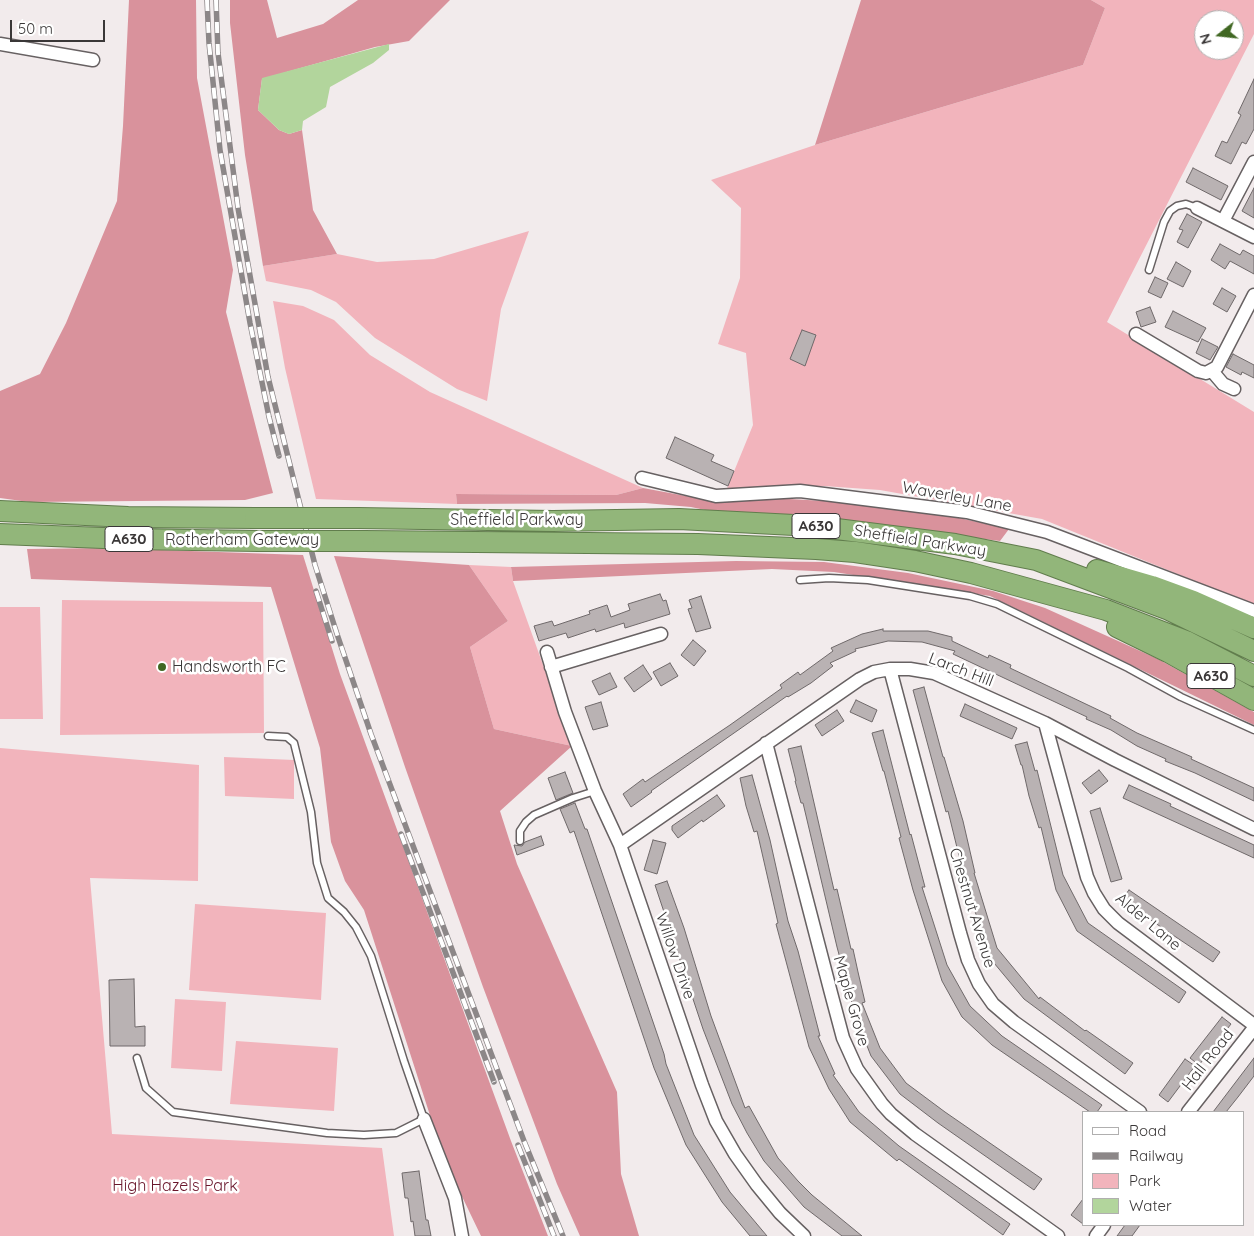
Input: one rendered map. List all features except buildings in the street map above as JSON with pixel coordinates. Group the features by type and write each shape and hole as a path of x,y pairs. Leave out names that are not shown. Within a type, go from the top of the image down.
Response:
{"highway":[{"name":"Rotherham Gateway","path":"0,511 128,517 358,518"},
{"name":"Sheffield Parkway","path":"358,518 553,521 679,520 813,526 954,544 1036,560 1170,610 1254,651"},
{"name":"Rotherham Gateway","path":"0,534 54,537 258,541 364,540"},
{"name":"Sheffield Parkway","path":"364,540 698,544 855,552 915,561 1027,588 1106,610 1186,641 1254,676"},
{"name":"A630","path":"1036,560 1095,570 1152,586 1193,601 1254,628"},
{"name":"A630","path":"1027,588 1121,629 1168,652 1254,700"}],"street":[{"path":"0,44 93,60"},
{"path":"1223,221 1254,162"},
{"path":"1197,208 1254,238"},
{"path":"1136,334 1206,373 1217,367 1254,295"},
{"path":"1212,371 1223,384 1234,389"},
{"name":"Waverley Lane","path":"642,478 716,496 800,491 967,512 1047,532 1254,610"},
{"path":"551,666 661,634"},
{"name":"Willow Drive","path":"547,652 565,712 595,791 620,845 716,1121 735,1154 757,1185 780,1214 804,1236"},
{"name":"Larch Hill","path":"620,845 860,679 874,672 890,669 910,669 934,673 1045,723 1254,829"},
{"name":"Chestnut Avenue","path":"890,669 960,933 968,960 979,984 994,1004 1014,1022 1139,1111"},
{"name":"Alder Lane","path":"1045,723 1087,877 1104,909 1118,923 1254,1027"},
{"name":"Maple Grove","path":"766,743 835,1010 843,1038 857,1069 873,1094 897,1119 915,1134 1058,1236"},
{"name":"Hall Road","path":"1189,1111 1254,1027"},
{"path":"424,1119 455,1198 462,1236"}],"lane":[{"path":"1149,270 1164,222 1170,211 1177,206 1186,204 1197,208"},
{"path":"800,580 829,578 868,580 970,596 997,604 1128,668 1181,697 1254,730"},
{"path":"138,1058 146,1088 173,1112 327,1133 364,1135 396,1133 424,1119 371,956 356,927 344,912 328,898 325,891 317,863 311,812 294,742 287,738 268,736"},
{"path":"520,841 520,831 534,815 573,798 595,791"}],"green space":[{"path":"1091,0 1254,0 1254,34 1244,54 1244,10 1194,10 1194,60 1241,60 1107,322 1254,412 1254,605 1042,519 880,490 824,486 726,491 753,425 746,353 718,344 740,278 741,208 711,180 815,145 1083,65 1105,8"},
{"path":"529,231 501,309 487,401 457,389 375,338 336,302 311,290 266,281 263,266 337,254 377,262 434,259"},
{"path":"273,301 303,306 334,320 370,355 430,392 643,488 616,495 456,494 457,504 316,499 285,368"},
{"path":"469,565 511,567 513,581 572,746 494,729 470,647 508,621"},
{"name":"Handsworth FC","path":"62,600 263,602 264,733 60,735"},
{"path":"0,607 40,607 43,719 0,719"},
{"name":"High Hazels Park","path":"0,748 199,765 198,881 90,878 112,1134 382,1148 394,1236 0,1236"},
{"path":"224,757 294,760 294,799 225,796"},
{"path":"195,904 326,913 321,1000 189,990"},
{"path":"175,999 226,1002 222,1071 171,1068"},
{"path":"236,1041 338,1048 334,1111 230,1104"}],"shaded area":[{"path":"129,0 196,0 197,78 233,270 226,312 273,493 245,500 29,502 0,498 0,391 40,374 66,323 117,201 123,126"},
{"path":"230,0 267,0 277,38 323,24 358,0 450,0 409,41 375,47 262,79 258,110 279,130 289,134 302,130 313,210 337,254 263,266 245,155 230,23"},
{"path":"861,0 1091,0 1105,8 1083,65 815,145"},
{"path":"643,488 702,499 790,499 859,503 941,514 1009,529 1000,541 912,530 645,503 457,504 456,494 616,495"},
{"path":"105,548 303,555 340,674 511,1141 548,1236 481,1236 444,1159 364,910 345,881 331,842 320,748 271,587 31,579 27,549"},
{"path":"334,556 469,565 508,621 470,647 494,729 572,746 500,811 517,864 617,1092 621,1174 639,1236 580,1236 557,1184 483,987 405,767"},
{"path":"736,561 824,562 908,573 993,591 1045,608 1158,659 1254,712 1254,725 990,596 834,572 772,569 513,581 511,567"}],"water":[{"path":"389,44 389,50 373,63 330,87 326,107 303,121 302,130 289,134 279,130 258,110 262,78"}],"railway":[{"path":"207,0 209,43 220,150 250,323 279,456"},
{"path":"216,0 218,53 238,208 268,377 315,565 371,734 524,1141 563,1236"},
{"path":"316,591 332,641"},
{"path":"401,834 494,1082"},
{"path":"518,1145 554,1236"}],"place":[{"name":"Handsworth FC","path":"162,667"}]}
